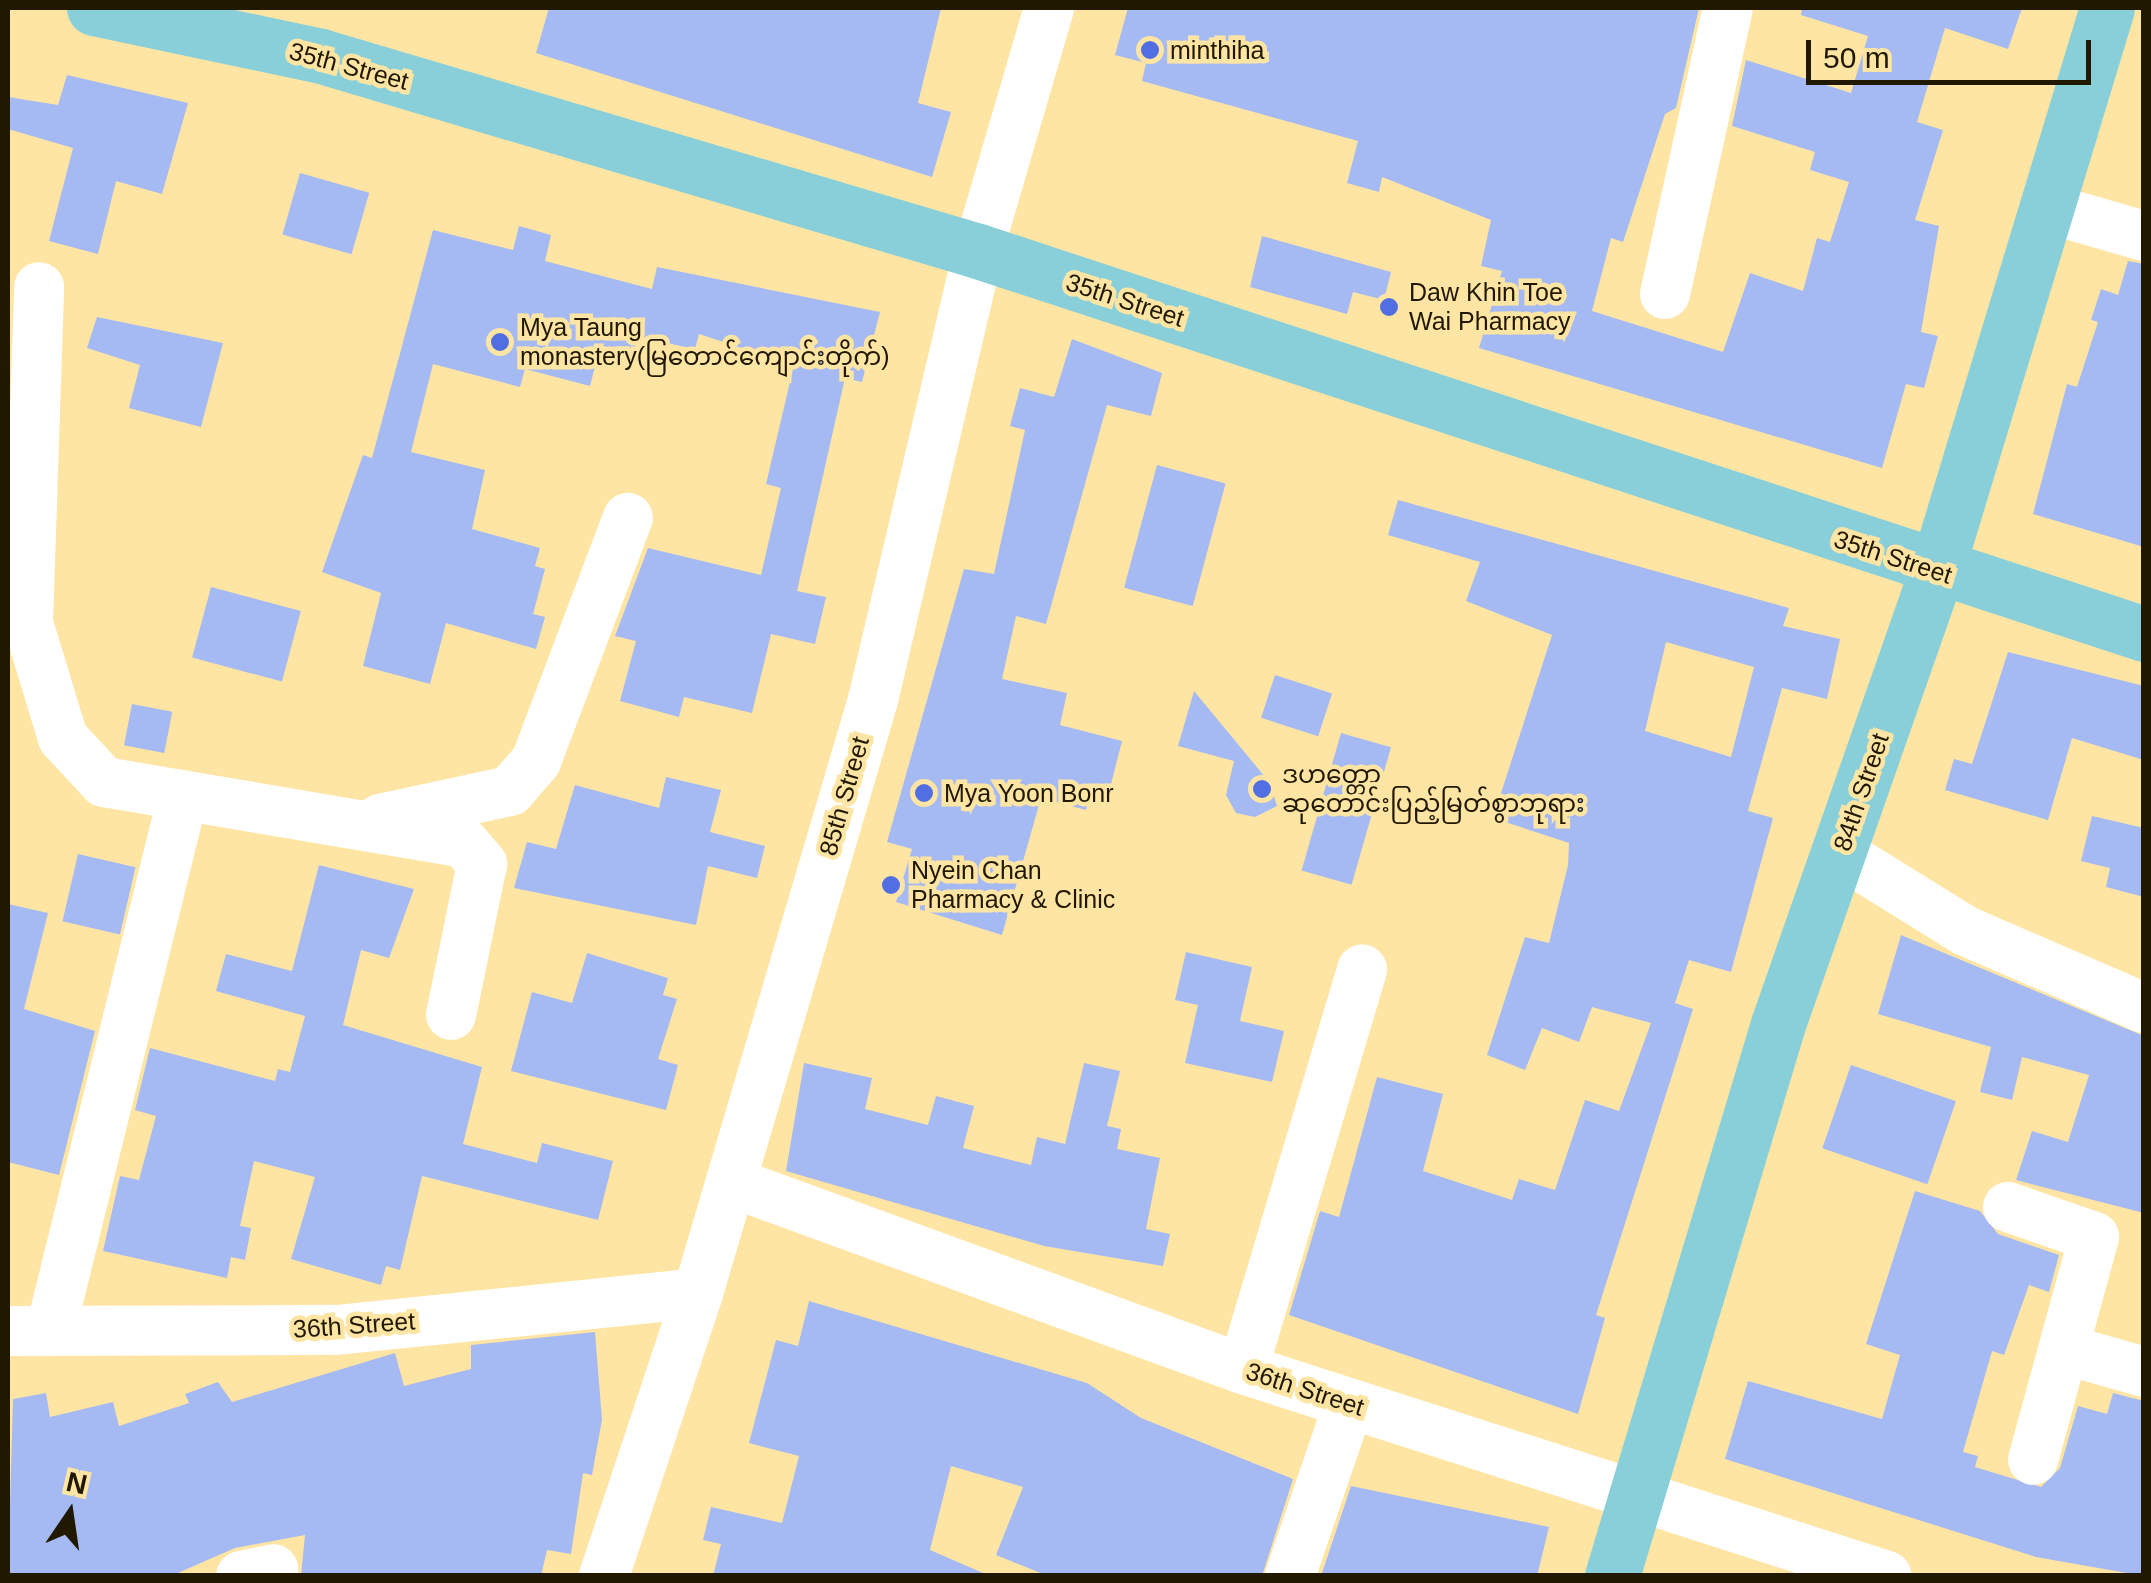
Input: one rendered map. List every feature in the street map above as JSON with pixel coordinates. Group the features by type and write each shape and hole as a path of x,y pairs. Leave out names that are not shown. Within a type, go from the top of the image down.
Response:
{"main road":[{"name":"35th Street","path":"94,8 322,56 978,251 1936,572 2144,634"},
{"name":"84th Street","path":"1612,1576 1778,1024 1936,572 2106,8"}],"street":[{"name":"85th Street","path":"604,1576 698,1294 873,700 978,251 1050,8"},
{"path":"1665,294 1728,8"},
{"path":"2047,208 2144,236"},
{"path":"39,287 18,607 80,762 104,782 182,800 464,843 482,864 451,1015"},
{"path":"271,815 349,823 510,791 536,760 628,518"},
{"path":"29,1330 182,800"},
{"path":"1840,853 1966,930 2144,1008"},
{"path":"1243,1369 1362,969"},
{"name":"36th Street","path":"731,1182 1243,1369 1636,1499 1887,1576"},
{"path":"2008,1207 2094,1237 2067,1350 2033,1460"},
{"name":"36th Street","path":"29,1330 336,1330 698,1294"},
{"path":"2067,1350 2144,1372"},
{"path":"1290,1576 1349,1404"}],"building":[{"path":"549,8 941,8 918,103 951,112 932,177 536,53"},
{"path":"1128,8 1699,8 1676,108 1665,114 1623,242 1611,238 1592,311 1723,352 1750,273 1803,291 1817,238 1830,242 1849,182 1810,170 1815,152 1732,126 1746,60 1851,93 1868,36 1801,15 1802,8 2022,8 2008,49 1945,28 1917,122 1943,130 1915,220 1939,226 1921,332 1938,336 1924,388 1906,384 1882,468 1479,348 1502,271 1481,266 1491,220 1382,177 1379,192 1347,183 1358,141 1142,81 1146,63 1115,55"},
{"path":"67,75 188,103 162,194 116,181 98,254 49,241 73,148 8,129 8,97 58,105"},
{"path":"300,173 369,193 352,254 282,235"},
{"path":"519,226 551,235 545,261 652,289 657,267 880,312 862,382 845,378 797,591 826,597 815,644 771,634 752,713 684,697 679,717 620,701 636,641 615,636 648,548 761,575 781,488 766,484 794,365 699,334 695,349 638,337 633,355 600,347 590,386 525,369 520,387 433,364 411,452 485,470 472,529 540,548 535,566 545,569 533,614 545,617 536,649 446,623 430,684 363,666 381,593 322,572 363,455 372,458 433,230 513,250"},
{"path":"1262,236 1391,272 1384,300 1353,292 1347,314 1250,287"},
{"path":"2128,261 2144,264 2144,547 2033,514 2067,384 2077,387 2098,322 2091,320 2101,289 2118,295"},
{"path":"97,317 223,343 201,427 129,408 140,365 87,348"},
{"path":"1072,339 1162,373 1151,416 1107,405 1046,624 1016,616 1002,679 1067,693 1060,725 1122,741 1106,804 1089,800 1086,810 1041,798 1002,935 896,902 912,849 887,842 964,569 994,574 1025,430 1010,426 1020,388 1054,397"},
{"path":"1157,465 1226,483 1193,606 1124,588"},
{"path":"1398,500 1789,608 1783,626 1840,639 1827,699 1782,688 1748,811 1773,818 1731,972 1689,960 1675,1003 1693,1009 1596,1315 1605,1318 1578,1414 1289,1315 1320,1211 1339,1217 1377,1077 1443,1094 1423,1171 1512,1200 1519,1179 1555,1190 1585,1100 1619,1111 1651,1023 1592,1007 1579,1042 1542,1028 1525,1070 1487,1055 1525,937 1549,943 1568,865 1569,843 1493,818 1552,635 1466,601 1480,562 1388,535","holes":["1666,642 1754,667 1731,757 1645,731"]},
{"path":"211,587 301,611 282,682 192,658"},
{"path":"2008,652 2144,686 2144,760 2072,738 2048,820 1945,790 1954,759 1972,764"},
{"path":"1275,675 1332,694 1318,736 1261,718"},
{"path":"1194,691 1270,783 1277,806 1255,817 1236,813 1226,795 1234,761 1178,746"},
{"path":"132,704 172,712 164,753 124,745"},
{"path":"1341,733 1391,747 1352,885 1302,870"},
{"path":"666,777 721,790 710,832 765,846 757,878 708,866 696,925 514,888 527,842 556,849 575,785 659,808"},
{"path":"2092,816 2144,828 2144,897 2106,887 2110,868 2081,861"},
{"path":"78,854 135,867 120,935 62,921"},
{"path":"319,865 414,889 389,958 361,950 343,1025 482,1067 463,1144 537,1163 542,1143 613,1161 598,1220 422,1176 400,1270 386,1266 381,1285 291,1259 315,1177 254,1161 240,1226 251,1228 245,1260 231,1257 227,1278 103,1251 120,1176 139,1180 156,1116 135,1110 150,1048 275,1081 278,1069 290,1072 305,1016 216,991 226,954 292,971"},
{"path":"8,904 48,913 24,1009 95,1031 59,1175 8,1162"},
{"path":"1901,935 2144,1036 2144,1213 2016,1180 2032,1131 2068,1142 2089,1075 2022,1057 2012,1100 1980,1092 1991,1047 1878,1014"},
{"path":"1186,952 1252,967 1240,1021 1284,1031 1272,1082 1185,1063 1198,1005 1175,1000"},
{"path":"587,953 668,978 663,995 677,999 658,1059 678,1065 666,1110 511,1071 532,992 572,1003"},
{"path":"804,1063 872,1078 865,1109 928,1125 936,1096 974,1106 963,1148 1031,1165 1037,1137 1065,1144 1084,1063 1120,1071 1107,1126 1121,1129 1117,1149 1160,1158 1146,1229 1170,1234 1163,1266 1044,1246 786,1171"},
{"path":"1851,1065 1956,1101 1927,1184 1822,1148"},
{"path":"1915,1191 1980,1211 1998,1234 2059,1255 2049,1292 2029,1285 2004,1355 1992,1351 1963,1452 1978,1456 1975,1467 2041,1487 2060,1468 2078,1406 2107,1414 2113,1393 2144,1401 2144,1576 2036,1557 1725,1459 1748,1381 1882,1419 1900,1355 1866,1344"},
{"path":"809,1301 1087,1383 1141,1418 1293,1479 1262,1576 1048,1576 996,1555 1023,1487 951,1466 930,1550 990,1576 713,1576 721,1544 703,1540 711,1507 782,1523 799,1456 749,1443 776,1340 798,1346"},
{"path":"595,1332 602,1420 592,1475 583,1473 571,1554 547,1550 541,1576 301,1576 305,1535 235,1548 171,1576 8,1576 13,1399 46,1393 50,1417 113,1402 119,1426 189,1403 185,1394 218,1382 232,1402 395,1353 404,1386 471,1369 471,1345"},
{"path":"1351,1486 1549,1527 1537,1576 1321,1576"}],"place":[{"name":"minthiha","path":"1150,50"},
{"name":"Daw Khin Toe Wai Pharmacy","path":"1389,307"},
{"name":"Mya Taung monastery(မြတောင်ကျောင်းတိုက်)","path":"500,342"},
{"name":"ဒဟတ္တော ဆုတောင်းပြည့်မြတ်စွာဘုရား","path":"1262,789"},
{"name":"Mya Yoon Bonr","path":"924,793"},
{"name":"Nyein Chan Pharmacy & Clinic","path":"891,885"}]}
